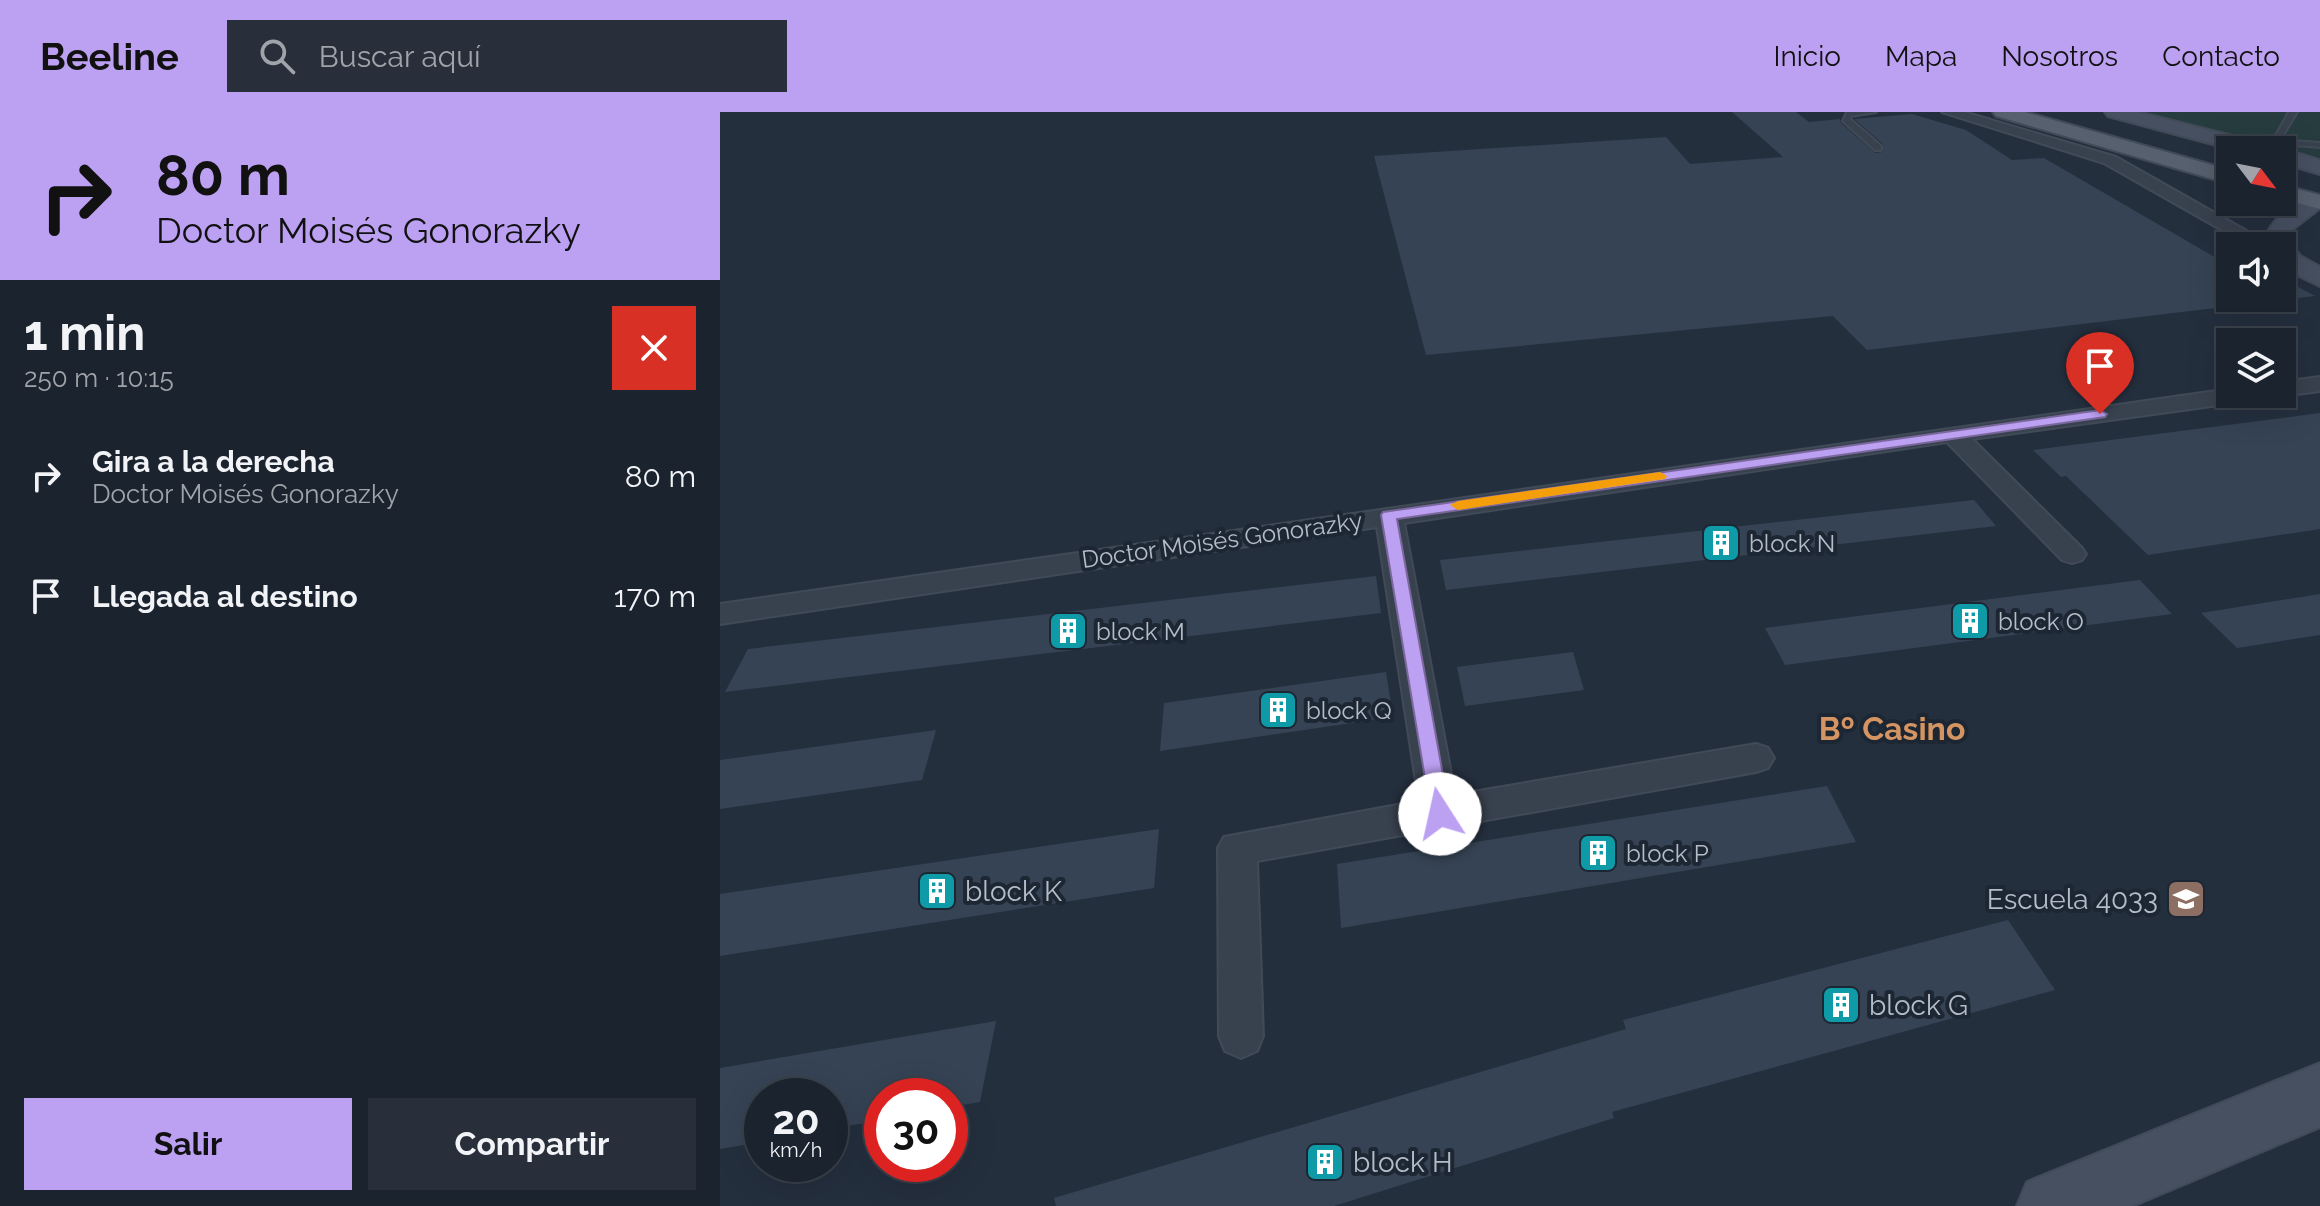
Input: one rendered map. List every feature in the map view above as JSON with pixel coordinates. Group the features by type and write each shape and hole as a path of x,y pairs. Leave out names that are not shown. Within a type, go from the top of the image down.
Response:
{"main road":[{"path":"2003,112 2198,162 2216,163"},
{"path":"2040,112 2198,162 2216,172"}],"street":[{"path":"1949,112 2106,158 2240,232"},
{"path":"2115,112 2216,136"},
{"path":"2296,158 2320,167"},
{"path":"2223,222 2251,227 2300,219 2320,278"},
{"path":"2296,387 2320,384"},
{"name":"Doctor Moisés Gonorazky","path":"720,614 1389,515 2216,398"},
{"path":"1953,434 2072,554"},
{"path":"1389,515 1440,814"},
{"path":"1241,1036 1237,848 1756,758"},
{"path":"2051,1206 2117,1190 2320,1095"}],"lane":[{"path":"1872,112 1846,113 1846,119 1878,148"},
{"path":"2280,136 2293,112"},
{"path":"2296,148 2320,145"}],"green space":[{"path":"2145,112 2320,112 2320,157 2296,151 2296,136 2238,136"}],"building":[{"path":"1732,112 1796,112 1809,122 1840,119 1875,153 1883,152 1883,144 1854,119 1912,114 1966,130 2012,160 2044,158 2216,258 2216,308 1867,350 1833,316 1426,355 1374,156 1666,137 1690,164 1783,157"},
{"path":"2296,286 2315,296 2296,298"},
{"path":"2320,413 2320,529 2148,555 2066,476 2061,477 2033,450"},
{"name":"block N","path":"1974,500 1996,526 1446,590 1440,560"},
{"name":"block M","path":"1376,576 1381,613 725,692 748,649"},
{"name":"block O","path":"2140,580 2172,614 1785,665 1765,628"},
{"path":"2320,594 2320,635 2237,648 2201,613"},
{"path":"1573,652 1584,690 1465,706 1457,667"},
{"name":"block Q","path":"1386,672 1393,717 1160,751 1164,703"},
{"path":"936,730 922,780 720,809 720,760"},
{"name":"block P","path":"1827,786 1856,842 1341,928 1337,864"},
{"name":"block K","path":"1159,829 1154,888 720,956 720,894"},
{"path":"2008,920 2055,990 1612,1112 1614,1118 1334,1206 1056,1206 1054,1198 1626,1029 1623,1020"},
{"path":"996,1021 980,1102 968,1104 968,1078 864,1078 864,1123 848,1126 848,1078 744,1078 744,1145 720,1149 720,1068"}],"slow traffic":[{"path":"1458,505 1660,476"}],"place":[{"name":"block N","path":"1721,543"},
{"name":"block O","path":"1970,621"},
{"name":"block M","path":"1068,631"},
{"name":"block Q","path":"1278,710"},
{"name":"block P","path":"1598,853"},
{"name":"block K","path":"937,891"},
{"name":"Escuela 4033","path":"2186,899"},
{"name":"block G","path":"1841,1005"},
{"name":"block H","path":"1325,1162"}],"district":[{"name":"Bº Casino","path":"1892,728"}],"route":[{"path":"1440,814 1389,515 2100,414"}]}
